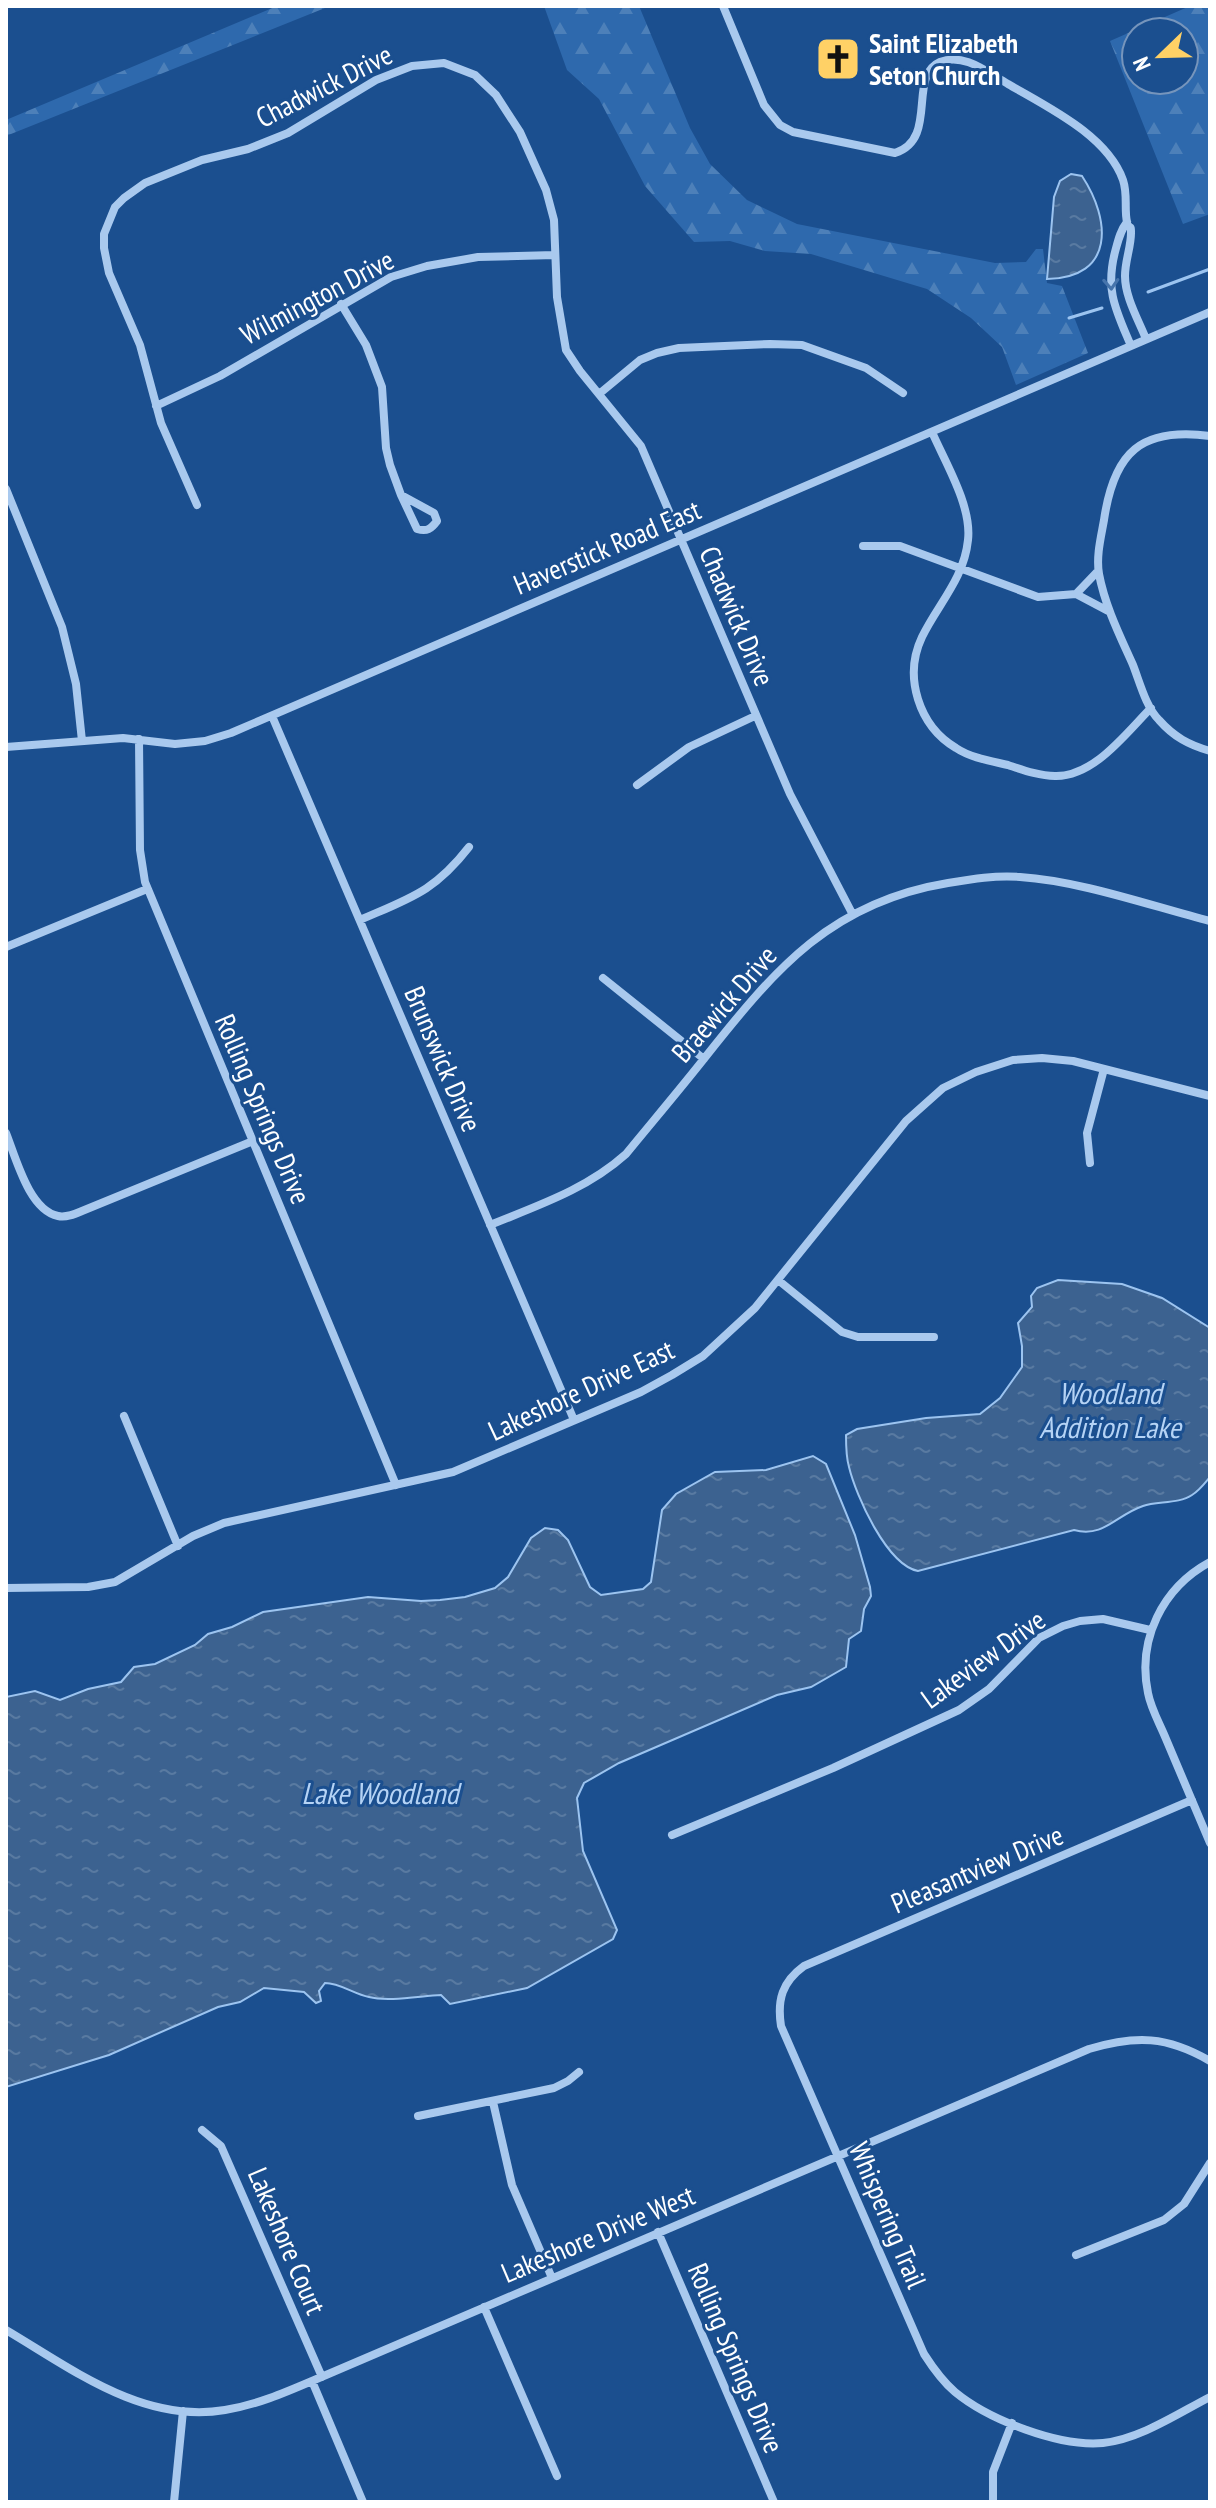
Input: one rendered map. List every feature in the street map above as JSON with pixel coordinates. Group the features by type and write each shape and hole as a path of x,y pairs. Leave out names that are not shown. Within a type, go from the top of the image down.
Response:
{"street":[{"path":"723,6 764,105 780,125 793,132 895,153 907,150 918,133 928,73 940,62 957,59 1015,88 1102,146 1111,156 1124,182 1127,222 1131,230 1125,286 1146,339"},
{"name":"Chadwick Drive","path":"197,505 156,406 140,345 105,259 104,234 115,207 145,183 202,160 248,149 288,133 376,80 412,66 433,62 458,67 475,75 496,95 520,132 546,190 554,220 559,322 566,350 641,446 755,716 808,831 853,915"},
{"path":"1127,222 1121,229 1110,284 1114,304 1131,346"},
{"name":"Wilmington Drive","path":"156,406 220,376 391,277 427,266 478,257 555,255"},
{"path":"341,304 366,345 382,387 386,448 401,495 417,529 424,531 432,528 437,521 434,513 401,495"},
{"name":"Haverstick Road East","path":"6,747 139,739 175,744 205,741 272,716 1210,312"},
{"path":"599,394 640,360 657,353 679,348 770,344 802,345 853,363 866,368 903,393"},
{"path":"932,432 964,507 968,542 962,569 921,638 915,656 913,678 917,700 928,723 957,749 1039,774 1057,776 1074,774 1096,760 1151,708"},
{"path":"1210,436 1184,432 1162,434 1131,452 1116,472 1108,490 1098,571 1110,612 1156,717 1188,745 1210,751"},
{"path":"6,489 62,627 76,684 82,741"},
{"path":"863,546 900,546 1038,597 1076,594 1110,612"},
{"path":"1076,594 1098,571"},
{"name":"Brunswick Drive","path":"272,716 574,1420"},
{"path":"637,785 689,747 755,716"},
{"name":"Rolling Springs Drive","path":"139,739 140,850 147,889 396,1485"},
{"path":"360,920 437,883 469,847"},
{"name":"Braewick Drive","path":"490,1225 579,1189 607,1171 626,1154 774,974 820,935 853,915 915,889 976,878 1019,877 1056,881 1210,921"},
{"path":"6,947 147,889"},
{"path":"603,978 704,1059"},
{"name":"Lakeshore Drive East","path":"6,1588 104,1586 224,1523 453,1472 641,1392 703,1356 734,1330 906,1121 943,1088 976,1072 1013,1060 1042,1058 1073,1061 1210,1096"},
{"path":"1090,1163 1087,1133 1104,1069"},
{"path":"6,1133 33,1197 59,1217 82,1211 253,1141"},
{"path":"778,1280 842,1332 858,1337 934,1337"},
{"path":"124,1416 178,1546"},
{"path":"1210,1562 1182,1582 1168,1597 1150,1630 1146,1654 1149,1698 1210,1843"},
{"name":"Lakeview Drive","path":"672,1835 833,1768 959,1710 989,1689 1039,1638 1063,1626 1103,1619 1150,1630"},
{"name":"Pleasantview Drive","path":"785,1986 791,1976 804,1966 1192,1800"},
{"name":"Whispering Trail","path":"785,1986 778,2009 781,2026 924,2354 939,2377 978,2407 1012,2423 1054,2438 1082,2443 1105,2443 1142,2431 1210,2397"},
{"name":"Lakeshore Drive West","path":"6,2330 107,2390 140,2403 183,2411 223,2411 252,2405 1089,2049 1138,2038 1167,2042 1210,2061"},
{"path":"418,2116 554,2088 579,2072"},
{"path":"493,2102 512,2185 552,2278"},
{"name":"Lakeshore Court","path":"202,2130 221,2146 322,2377"},
{"path":"1076,2255 1164,2220 1184,2204 1210,2163"},
{"name":"Rolling Springs Drive","path":"658,2232 774,2502"},
{"path":"484,2307 557,2476"},
{"path":"312,2381 363,2502"},
{"path":"174,2502 183,2411"},
{"path":"993,2502 993,2472 1012,2423"}],"green space":[{"path":"277,6 330,6 6,136 6,120"},
{"path":"544,6 639,6 690,128 710,164 747,200 797,224 995,263 1026,262 1036,249 1043,249 1047,283 1062,286 1088,353 1016,385 1002,347 971,318 927,289 811,254 765,251 730,241 694,242 645,186 599,99 567,70"},
{"path":"1190,6 1210,6 1210,214 1183,224 1132,96 1200,96 1200,16 1167,16"},
{"path":"1120,37 1120,66 1110,41"}],"water":[{"path":"1071,174 1082,176 1092,193 1102,228 1101,244 1096,258 1085,269 1069,276 1047,279 1054,197 1060,181"},
{"name":"Woodland Addition Lake","path":"1058,1280 1122,1284 1162,1298 1210,1328 1210,1477 1187,1498 1143,1506 1094,1531 1074,1530 918,1571 906,1566 884,1543 866,1511 848,1463 846,1435 857,1429 926,1418 980,1414 1000,1398 1022,1367 1018,1323 1032,1307 1031,1296 1037,1288"},
{"name":"Lake Woodland","path":"813,1456 826,1464 855,1535 870,1587 871,1596 864,1609 861,1631 849,1639 846,1667 811,1687 777,1695 619,1763 584,1783 577,1798 583,1851 617,1930 613,1939 527,1988 450,2004 441,1995 377,1998 325,1983 319,1991 321,2001 316,2003 304,1992 264,1988 240,2002 218,2007 109,2055 6,2087 6,1697 35,1691 60,1700 88,1689 121,1682 134,1667 155,1664 195,1645 208,1634 232,1627 263,1612 368,1597 440,1600 495,1588 508,1577 531,1538 545,1528 558,1530 568,1540 590,1587 601,1595 643,1589 651,1582 662,1510 676,1494 715,1472 766,1470"}],"waterway":[{"path":"1148,292 1210,269"},
{"path":"1069,318 1102,308"}],"place":[{"name":"Saint Elizabeth Seton Church","path":"838,59"}]}
